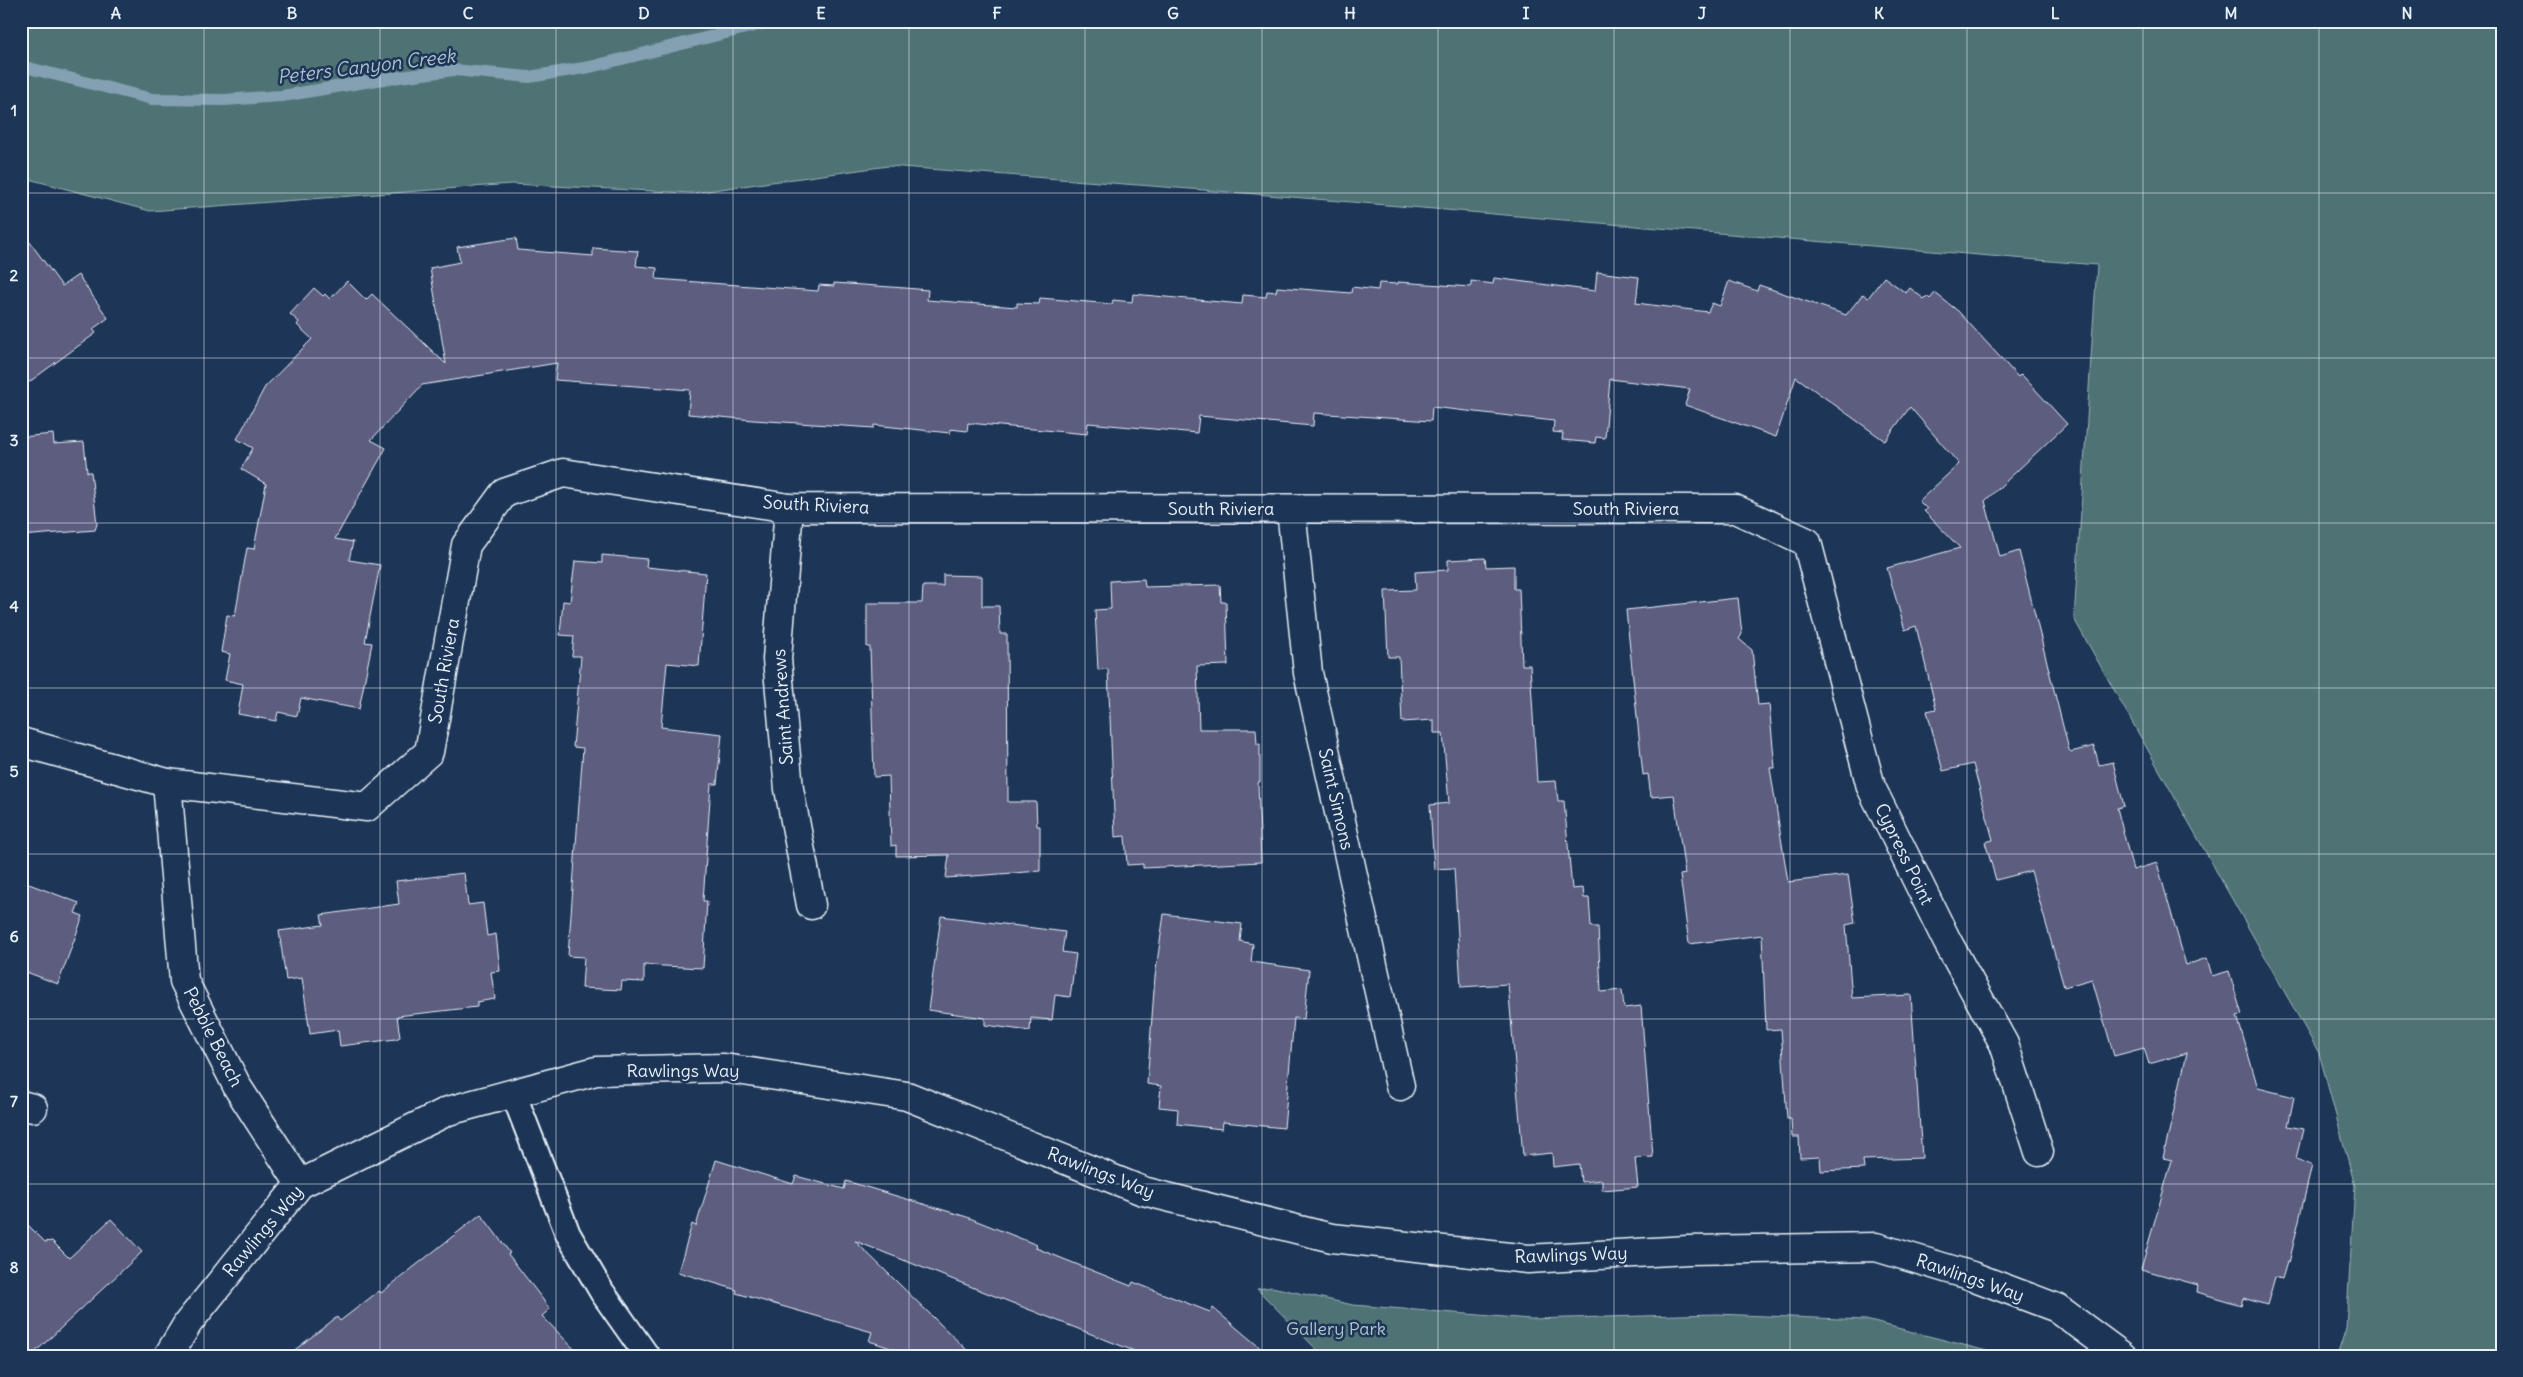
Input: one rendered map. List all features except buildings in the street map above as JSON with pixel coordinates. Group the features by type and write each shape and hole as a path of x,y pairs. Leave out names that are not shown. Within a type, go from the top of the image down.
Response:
{"street":[{"name":"South Riviera","path":"21,742 167,783 367,807 429,752 466,545 504,493 563,474 789,508 1735,509 1807,542"},
{"name":"Saint Andrews","path":"789,508 778,659 789,789 811,905"},
{"name":"Saint Simons","path":"1290,509 1308,673 1400,1086"},
{"name":"Cypress Point","path":"1807,542 1871,787 1947,941 2004,1044 2039,1152"},
{"name":"Pebble Beach","path":"167,783 184,981 238,1088 300,1184"},
{"name":"Rawlings Way","path":"168,1356 188,1323 300,1184 448,1111 514,1095 596,1071 724,1068 906,1096 1143,1191 1342,1239 1528,1260 1688,1250 1876,1247 1972,1276 2057,1308 2122,1356"}],"lane":[{"path":"514,1095 568,1234 602,1292 647,1356"}],"green space":[{"path":"21,21 2502,21 2502,1356 2337,1356 2346,1328 2355,1186 2319,1053 2074,619 2097,265 1256,194 888,166 692,193 512,184 150,211 21,177"},
{"name":"Gallery Park","path":"1272,1287 1353,1305 1530,1319 1716,1314 1866,1320 1987,1351 1998,1356 1323,1356 1257,1289"}],"waterway":[{"name":"Peters Canyon Creek","path":"21,66 152,99 224,100 282,96 377,80 454,70 529,77 590,67 773,21"}]}
